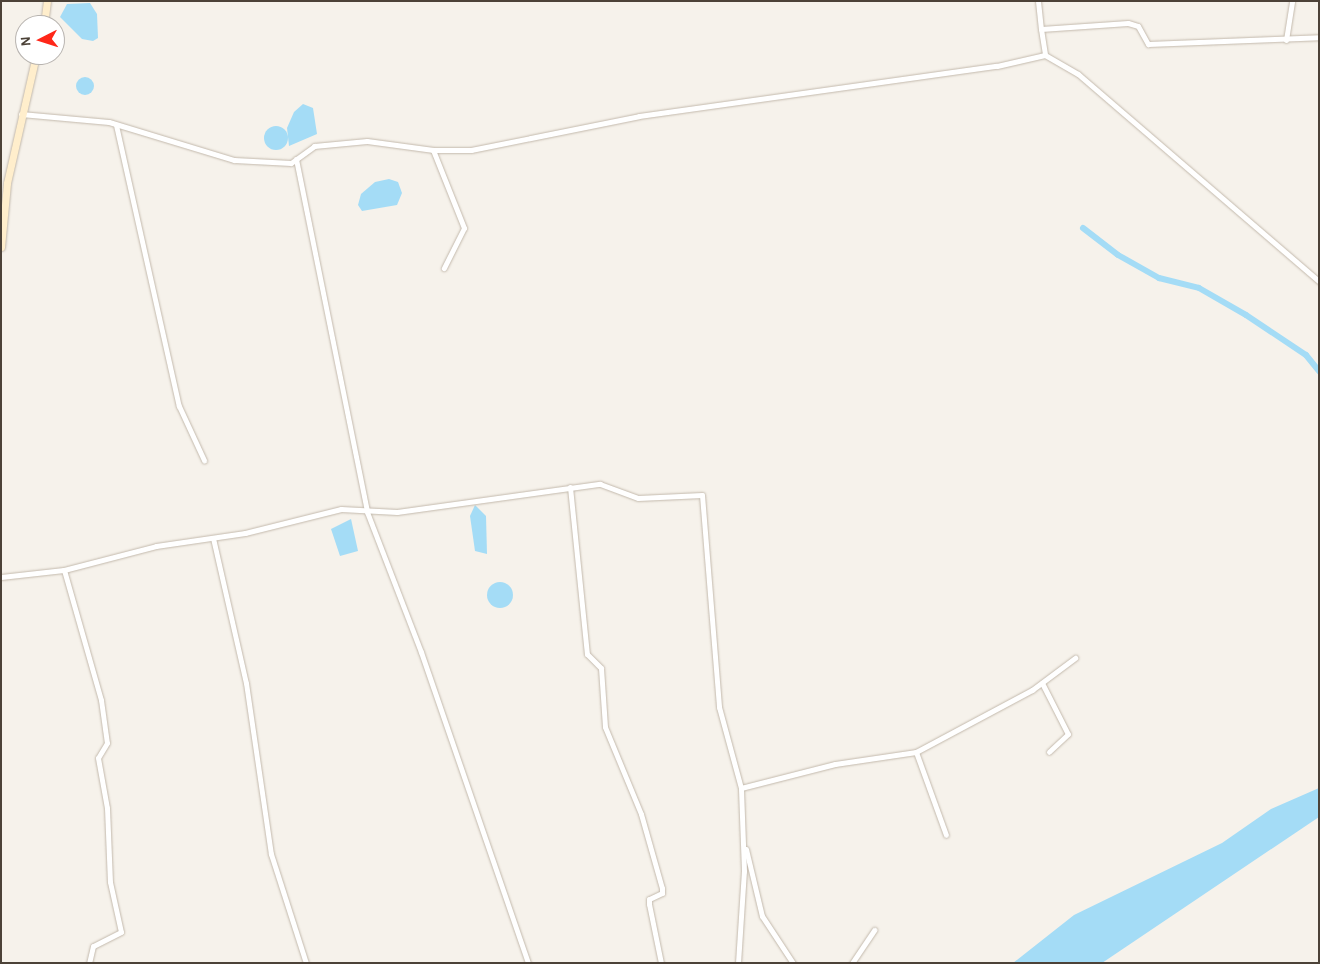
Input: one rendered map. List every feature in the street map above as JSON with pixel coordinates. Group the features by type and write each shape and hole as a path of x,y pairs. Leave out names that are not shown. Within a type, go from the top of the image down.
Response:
{"street":[{"path":"45,15 47,1"},
{"path":"1038,1 1045,55"},
{"path":"1286,40 1292,1"},
{"path":"1041,29 1128,23 1138,26 1148,44 1286,40 1319,36"},
{"path":"20,114 116,126 234,160 272,163 296,159 314,146 367,141 433,150 471,150 639,116 997,66 1045,55 1078,74 1120,115 1319,281"},
{"path":"1,247 20,114 33,65"},
{"path":"116,126 179,406 204,460"},
{"path":"433,150 464,228 444,268"},
{"path":"296,159 366,512 421,652 528,963"},
{"path":"1,577 64,570 156,546 213,538 341,510 366,512 486,501 600,484 630,497 696,495 705,500 719,707 741,788 744,841 738,963"},
{"path":"570,487 587,654 601,668 605,728 641,814 662,888 662,893 649,899 648,904 662,963"},
{"path":"213,538 246,683 271,854 306,963"},
{"path":"64,570 101,700 107,743 98,758 107,808 110,882 121,932 93,946 89,963"},
{"path":"741,788 835,764 916,752 1042,683 1075,658"},
{"path":"1042,683 1068,734 1049,752"},
{"path":"916,752 946,834"},
{"path":"744,841 762,916 793,963"},
{"path":"852,963 874,930"}],"water":[{"path":"90,3 97,14 98,38 93,41 82,39 65,22 65,15 61,15 67,4"},
{"path":"81,77 89,77 94,82 92,93 81,95 76,90 76,82"},
{"path":"303,104 313,108 317,134 289,146 287,128 294,112"},
{"path":"276,126 281,127 287,133 287,143 281,149 276,150 271,149 265,143 264,138 265,133 271,127"},
{"path":"389,179 398,182 402,193 397,205 362,211 358,205 361,194 375,182"},
{"path":"475,505 486,516 487,554 475,551 470,516"},
{"path":"351,519 358,551 340,556 331,529"},
{"path":"500,582 510,585 513,595 510,605 500,608 490,605 487,595 490,585"},
{"path":"1319,788 1319,817 1102,963 1013,963 1074,915 1222,843 1271,809"}],"waterway":[{"path":"1083,228 1118,255 1159,278 1199,288 1246,315 1306,355 1319,371"}]}
